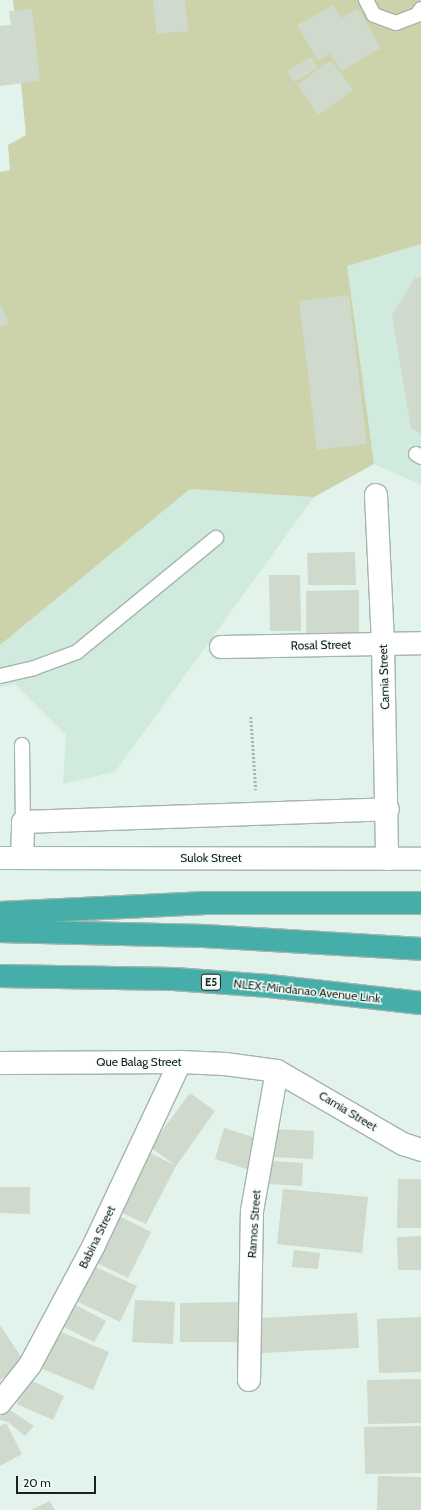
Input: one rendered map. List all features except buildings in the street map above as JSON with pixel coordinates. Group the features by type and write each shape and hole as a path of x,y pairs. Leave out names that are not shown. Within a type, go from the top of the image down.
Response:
{"highway":[{"path":"0,913 206,903 421,903"},
{"path":"0,931 204,936 421,949"},
{"name":"NLEX-Mindanao Avenue Link","path":"0,976 174,979 270,986 421,1003"}],"street":[{"name":"Camia Street","path":"376,495 383,644 388,809 387,859"},
{"name":"Rosal Street","path":"221,647 421,643"},
{"path":"22,858 23,822 388,809"},
{"name":"Sulok Street","path":"0,858 421,859"},
{"name":"Que Balag Street","path":"0,1063 180,1062 225,1064 277,1071"},
{"name":"Babina Street","path":"0,1403 30,1365 94,1245 180,1062"},
{"name":"Camia Street","path":"277,1071 403,1144 421,1150"},
{"name":"Ramos Street","path":"249,1380 252,1212 277,1071"}],"lane":[{"path":"366,0 374,15 396,23 417,15 421,9"},
{"path":"0,676 34,668 77,652 216,538"},
{"path":"22,745 23,822"}],"path":[{"path":"251,717 257,814"}],"shaded area":[{"path":"421,244 421,485 374,464 346,266"},
{"path":"190,489 314,497 115,772 63,784 66,735 15,684 0,687 0,645"}],"green space":[{"path":"13,0 421,0 421,244 347,266 374,464 314,497 190,489 0,645 0,172 10,170 8,145 26,135"}]}
